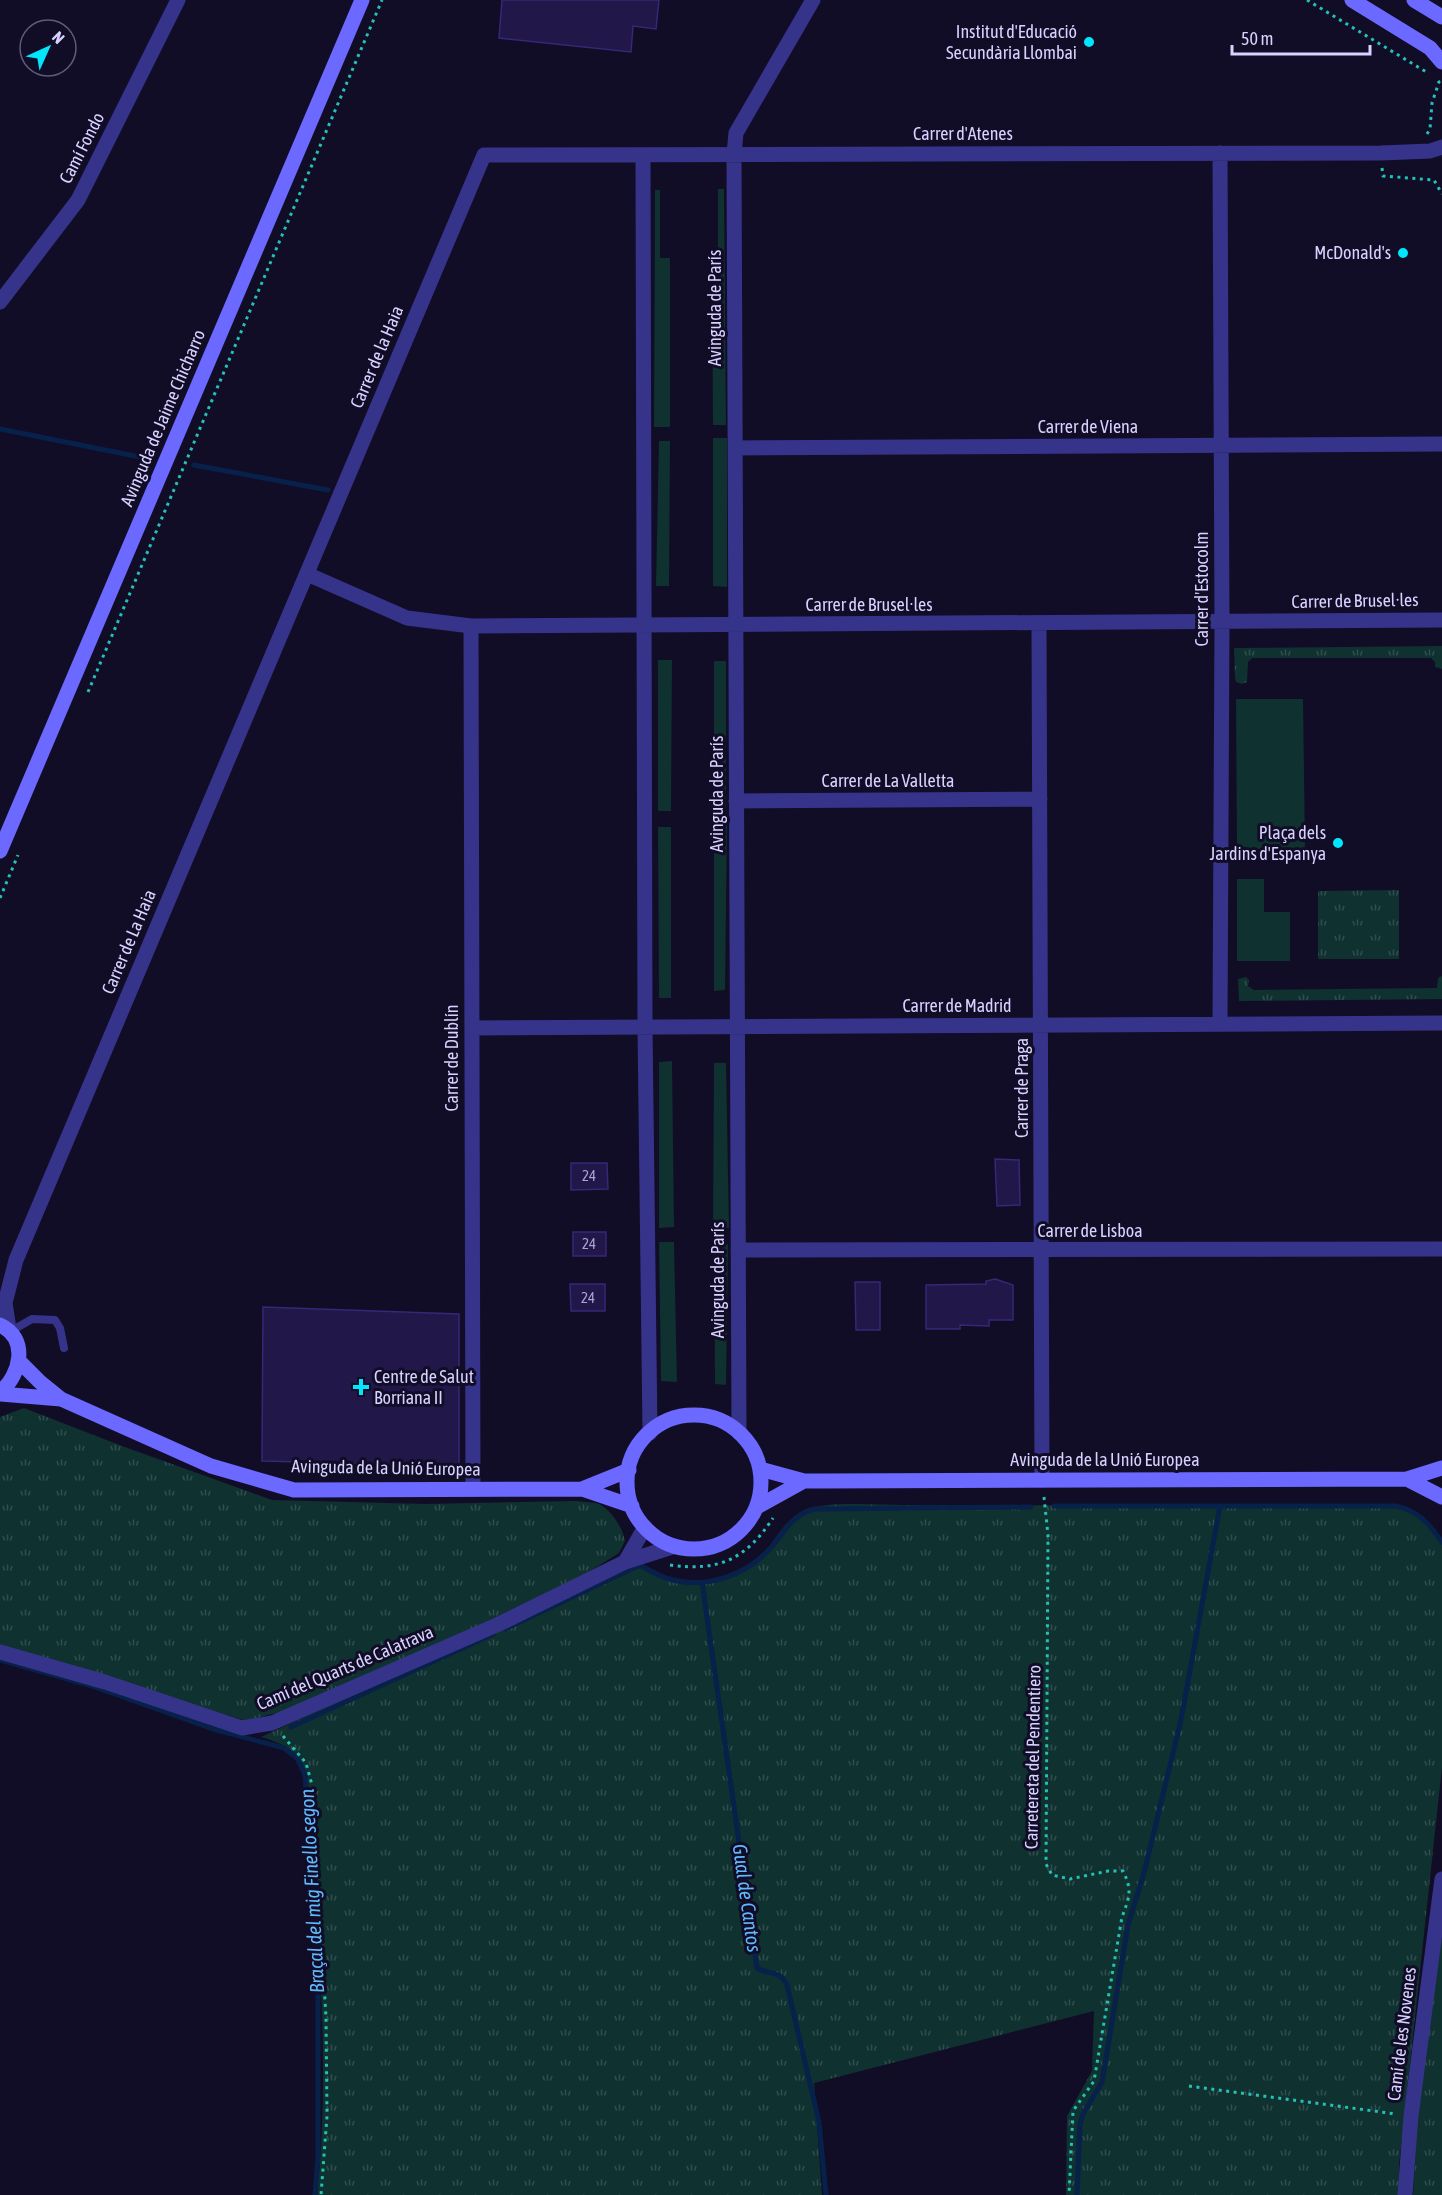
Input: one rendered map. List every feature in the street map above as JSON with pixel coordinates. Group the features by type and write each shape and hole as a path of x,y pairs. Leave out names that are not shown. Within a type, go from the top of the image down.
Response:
{"street":[{"name":"Camí Fondo","path":"0,302 78,200 178,0"},
{"name":"Avinguda de Jaime Chicharro","path":"0,850 362,0"},
{"name":"Avinguda de París","path":"739,1433 734,154 736,133 813,0"},
{"path":"1352,0 1430,48 1442,62"},
{"path":"1414,0 1442,17"},
{"name":"Carrer d'Atenes","path":"484,155 1381,153 1430,151 1442,147"},
{"name":"Carrer d'Estocolm","path":"1220,153 1222,622 1220,1024"},
{"name":"Carrer de la Haia","path":"307,574 484,155"},
{"path":"643,155 645,1027 650,1433"},
{"name":"Carrer de Viena","path":"735,448 1442,444"},
{"name":"Carrer de Brusel·les","path":"307,574 407,618 471,627 1442,620"},
{"name":"Carrer de La Haia","path":"7,1328 5,1303 16,1260 307,574"},
{"name":"Carrer de Praga","path":"1039,624 1042,1480"},
{"name":"Carrer de Dublín","path":"471,627 473,1489"},
{"name":"Carrer de La Valletta","path":"736,801 1040,800"},
{"name":"Carrer de Madrid","path":"472,1028 1442,1023"},
{"name":"Carrer de Lisboa","path":"738,1250 1442,1250"},
{"name":"Avinguda de la Unió Europea","path":"0,1393 16,1374 19,1361 17,1344 7,1328"},
{"name":"Avinguda de la Unió Europea","path":"19,1361 61,1399 211,1466 294,1490 582,1489 632,1506"},
{"name":"Avinguda de la Unió Europea","path":"0,1393 61,1399"},
{"path":"684,1416 704,1416 723,1422 739,1433 756,1455 760,1469 761,1488 757,1507 747,1524 732,1538 714,1546 694,1549 675,1546 659,1539 645,1527 632,1506 628,1482 629,1470 636,1450 650,1433 666,1422 684,1416"},
{"name":"Avinguda de la Unió Europea","path":"760,1469 804,1481 1407,1479 1442,1468"},
{"name":"Avinguda de la Unió Europea","path":"582,1489 629,1470"},
{"name":"Avinguda de la Unió Europea","path":"1407,1479 1442,1497"},
{"name":"Avinguda de la Unió Europea","path":"757,1507 804,1481"},
{"path":"625,1562 645,1527"},
{"name":"Camí del Quarts de Calatrava","path":"0,1652 105,1682 242,1728 272,1723 499,1624 625,1562 675,1546"},
{"name":"Camí de les Novenes","path":"1405,2195 1411,2116 1442,1879"}],"lane":[{"path":"7,1328 32,1319 55,1320 60,1328 64,1348"}],"path":[{"path":"88,692 382,0"},
{"path":"1307,0 1436,77 1439,82 1432,103 1430,129 1427,134 1416,134"},
{"path":"1381,153 1383,176 1434,180 1442,194"},
{"path":"0,898 18,855"},
{"name":"Carretereta del Pendentiero","path":"1042,1480 1048,1535 1046,1864 1052,1875 1070,1879 1108,1871 1123,1871 1129,1882 1130,1894 1122,1917 1094,2081 1073,2111 1069,2195"},
{"path":"664,1563 701,1568 731,1560 752,1545 775,1514"},
{"path":"272,1723 306,1763 312,1785 326,2017 327,2116 321,2195"},
{"path":"1190,2086 1411,2116"}],"green space":[{"path":"718,189 724,189 726,425 713,425 712,259 718,258"},
{"path":"655,190 660,190 660,258 670,258 670,427 654,427"},
{"path":"713,438 727,438 727,587 713,586"},
{"path":"659,441 670,441 669,586 656,586"},
{"path":"1442,646 1442,669 1435,667 1435,662 1431,658 1252,658 1248,662 1247,682 1242,684 1236,682 1235,678 1234,648"},
{"path":"658,660 672,660 671,811 658,811"},
{"path":"714,661 726,661 726,810 714,810"},
{"path":"1236,699 1303,699 1305,849 1237,849"},
{"path":"714,825 727,825 725,990 714,991"},
{"path":"658,827 671,827 671,998 659,998"},
{"path":"1237,879 1264,879 1264,912 1290,912 1290,961 1237,961"},
{"path":"1399,890 1399,959 1318,959 1318,891"},
{"path":"1442,976 1442,999 1239,1001 1238,979 1246,977 1249,980 1248,986 1254,990 1437,988 1438,978"},
{"path":"672,1061 674,1227 659,1228 659,1062"},
{"path":"714,1063 726,1063 729,1228 713,1229"},
{"path":"659,1242 674,1242 677,1382 661,1381"},
{"path":"714,1244 728,1244 726,1385 715,1384"},
{"path":"24,1408 272,1500 426,1504 576,1501 594,1503 601,1505 611,1513 619,1524 625,1541 619,1553 587,1573 455,1639 284,1711 243,1720 0,1645 0,1417"},
{"path":"837,1504 1396,1506 1417,1514 1442,1541 1442,1767 1399,2165 1399,2195 1066,2195 1067,2116 1092,2071 1094,2011 814,2083 822,2195 317,2195 322,2126 322,2021 311,1810 307,1775 299,1760 290,1750 261,1737 627,1569 639,1565 665,1577 682,1581 708,1581 721,1578 757,1559 787,1523 804,1510"},
{"path":"1442,1934 1442,2195 1413,2195 1418,2112"}],"building":[{"path":"502,0 659,0 656,29 633,26 631,52 499,38"},
{"path":"995,1159 1019,1160 1020,1205 997,1206"},
{"path":"571,1163 607,1163 608,1189 571,1190"},
{"path":"573,1232 606,1232 606,1256 573,1256"},
{"path":"995,1279 1013,1285 1013,1320 989,1320 989,1326 960,1325 960,1329 926,1329 926,1285 986,1284 986,1281"},
{"path":"855,1282 880,1282 880,1330 856,1330"},
{"path":"570,1284 605,1284 605,1311 571,1311"},
{"name":"Centre de Salut Borriana II","path":"263,1307 459,1314 459,1466 262,1461"}],"waterway":[{"path":"0,429 150,459"},
{"path":"194,465 328,490"},
{"path":"1054,1506 1396,1506 1417,1515 1428,1524 1442,1542"},
{"path":"1077,2195 1080,2124 1083,2114 1102,2082 1128,1925 1144,1873 1181,1720 1220,1506"},
{"path":"505,1629 640,1565 665,1578 684,1582 713,1581 727,1577 753,1564 764,1555 796,1518 815,1509 1031,1507"},
{"name":"Gual de Cantos","path":"702,1582 757,1968 778,1975 787,1985 819,2122 826,2195"},
{"path":"291,1727 493,1634"},
{"name":"Braçal del mig Finello segon","path":"0,1660 92,1686 213,1729 284,1748 297,1758 305,1775 318,1967 318,2157 315,2195"}],"place":[{"name":"Institut d'Educació Secundària Llombai","path":"1089,42"},
{"name":"McDonald's","path":"1403,253"},
{"name":"Plaça dels Jardins d'Espanya","path":"1338,843"},
{"name":"Centre de Salut Borriana II","path":"361,1387"}]}
